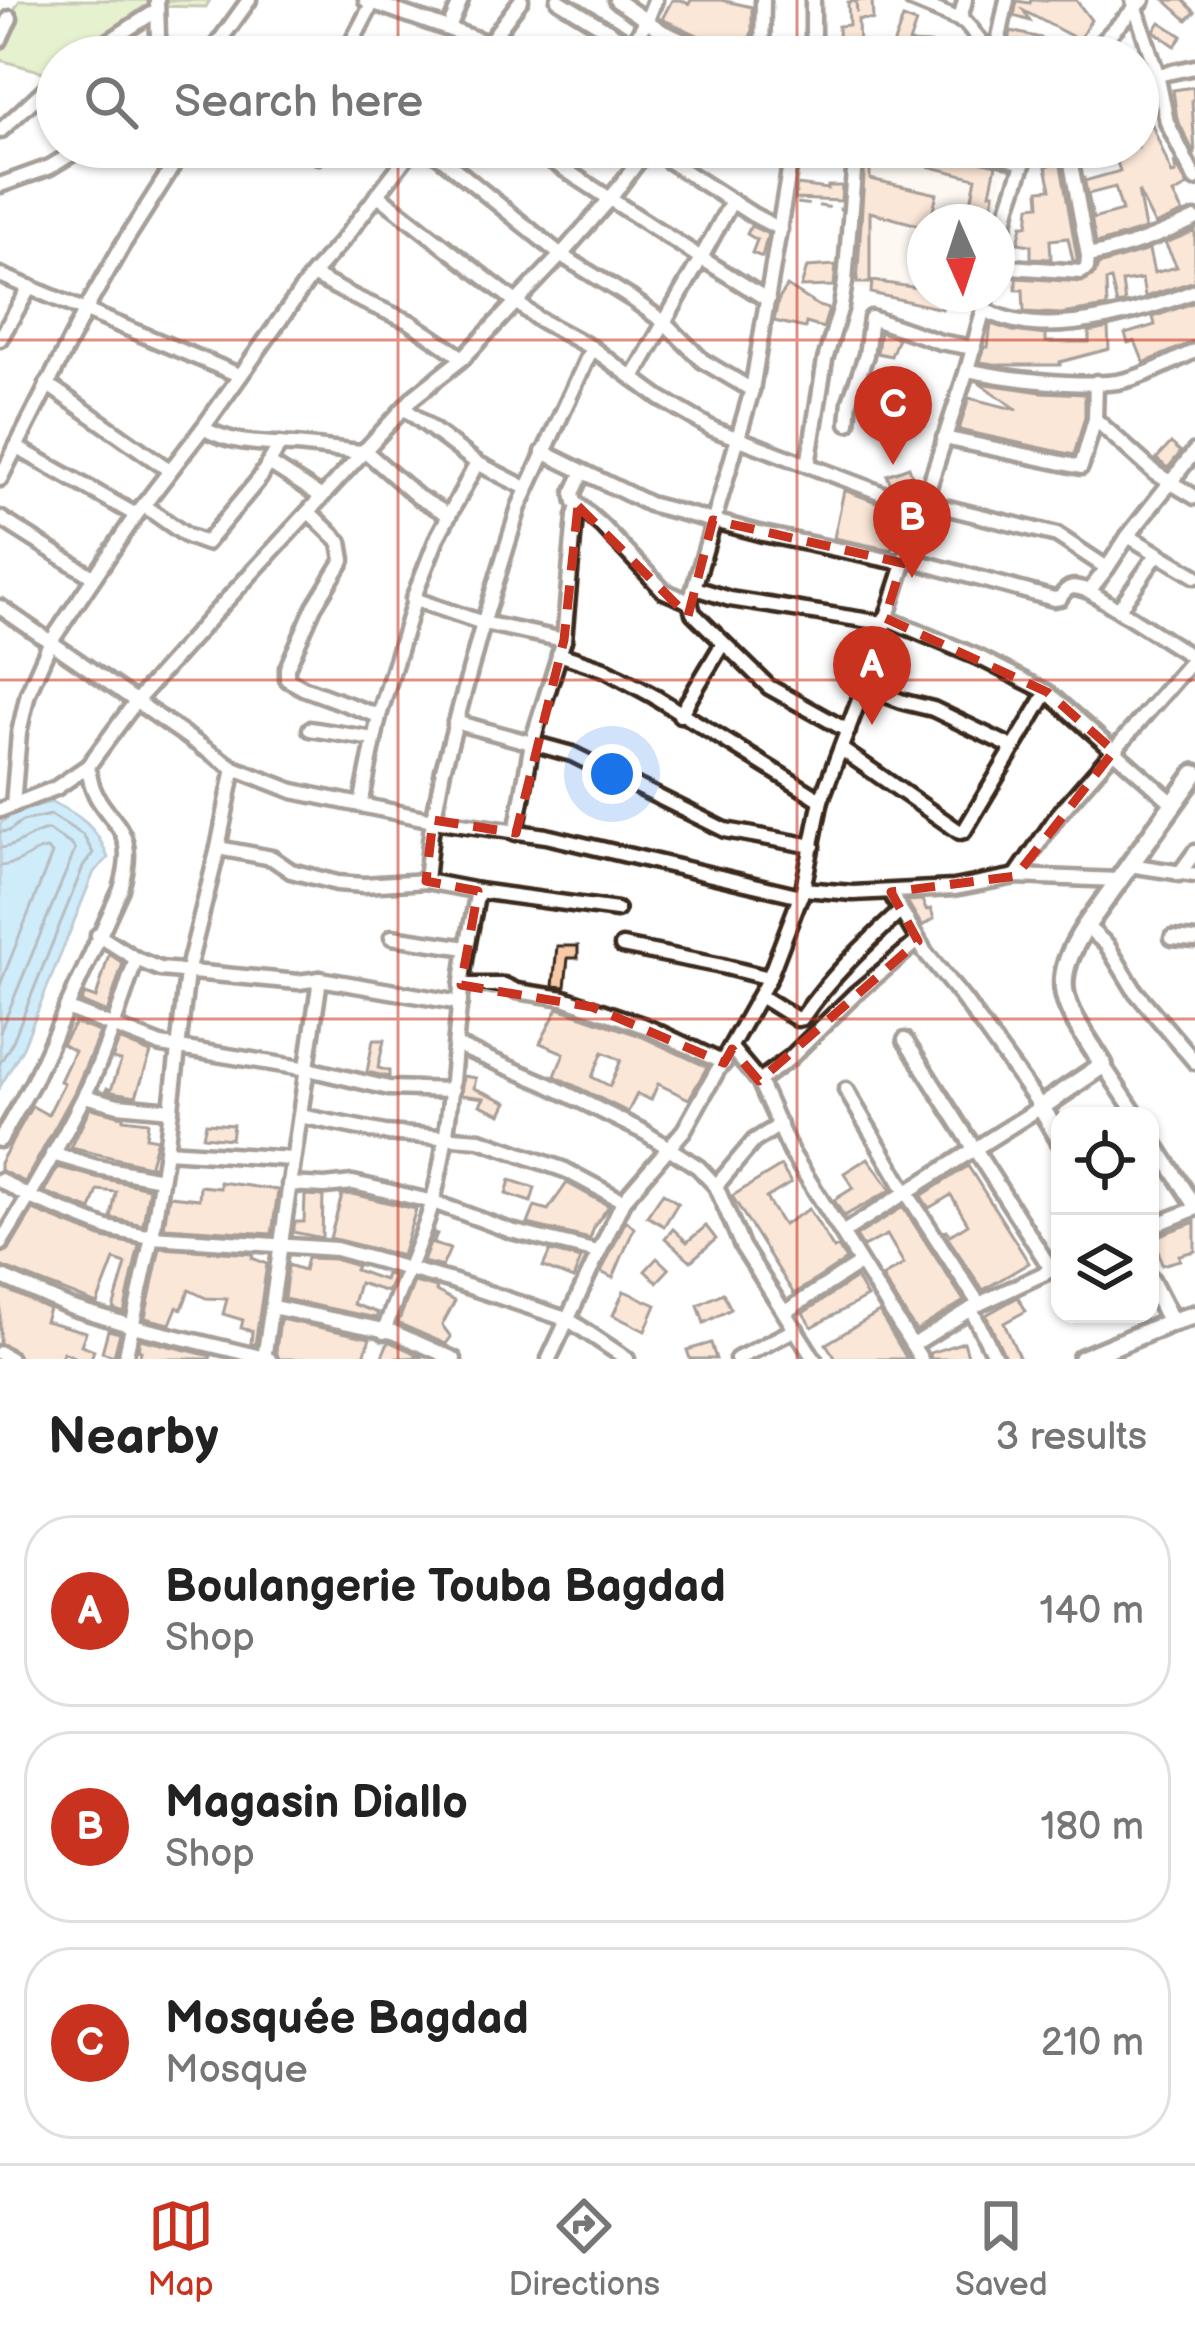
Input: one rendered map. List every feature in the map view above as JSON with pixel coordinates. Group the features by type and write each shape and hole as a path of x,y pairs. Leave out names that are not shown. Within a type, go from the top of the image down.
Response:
{"street":[{"path":"223,36 249,0"},
{"path":"449,28 461,0"},
{"path":"494,36 521,0"},
{"path":"558,0 608,36"},
{"path":"616,0 670,36"},
{"path":"636,36 655,0"},
{"path":"762,36 763,0"},
{"path":"813,0 813,36"},
{"path":"913,0 961,19 978,36"},
{"path":"961,19 965,0"},
{"path":"999,36 1007,0"},
{"path":"354,36 370,1 480,36"},
{"path":"1106,36 1137,2"},
{"path":"1137,2 1146,36"},
{"path":"114,36 156,6"},
{"path":"156,6 158,36"},
{"path":"0,40 10,18"},
{"path":"1159,73 1195,67"},
{"path":"1159,87 1167,122 1195,179"},
{"path":"0,131 36,98"},
{"path":"0,185 45,168"},
{"path":"0,478 9,452 85,311 172,168"},
{"path":"6,808 28,693 50,644 169,470 312,275 398,168"},
{"path":"454,168 561,255 664,322 703,361 752,390"},
{"path":"562,168 768,300"},
{"path":"6,808 56,788 88,766 136,700 363,451 404,407 463,358 561,255 633,168"},
{"path":"680,168 780,229"},
{"path":"789,168 752,390 693,595 693,613 769,687 848,731"},
{"path":"808,465 825,360 843,294 854,168"},
{"path":"1012,204 1021,168"},
{"path":"1015,264 1081,272 1088,268 1072,168"},
{"path":"378,195 538,319 592,348 713,429 897,499 1057,535 1107,568"},
{"path":"633,378 732,201"},
{"path":"1088,256 1152,238 1195,219"},
{"path":"0,274 239,375"},
{"path":"312,275 410,322 463,358"},
{"path":"0,339 30,287"},
{"path":"990,312 1025,323 1097,320 1195,291"},
{"path":"549,1359 623,1201 684,1130 769,978 802,892 821,800 864,686 983,312"},
{"path":"848,423 872,318 940,342 974,348"},
{"path":"426,881 433,820 483,623 526,488 592,348"},
{"path":"967,370 995,376 1118,382 1195,351"},
{"path":"944,438 1081,467 1095,419 1096,382"},
{"path":"46,384 169,470"},
{"path":"404,407 477,463 526,488"},
{"path":"1095,419 1195,497"},
{"path":"202,428 238,442 363,451 418,497 449,515"},
{"path":"9,452 140,510 203,544 235,511 280,444"},
{"path":"1089,591 1195,451"},
{"path":"543,452 649,504 763,534 903,561 1054,599 1074,586 1194,658 1058,814 1016,876"},
{"path":"269,463 322,497"},
{"path":"361,805 379,716 425,564 477,463"},
{"path":"584,472 573,493 578,506 664,591 884,621 980,658 1047,692 1174,804"},
{"path":"516,833 532,742 562,647 578,506"},
{"path":"308,512 340,542 343,560 314,607 286,668 286,679 379,716"},
{"path":"0,518 93,577"},
{"path":"1128,536 1195,576"},
{"path":"1119,609 1158,553"},
{"path":"414,601 562,647 652,695 821,800"},
{"path":"2,613 234,768 293,790 361,805 546,836 647,862 802,892 954,888 1016,876 1195,875"},
{"path":"680,715 723,643"},
{"path":"864,686 933,709 1012,747"},
{"path":"841,749 964,831 1047,692"},
{"path":"455,722 572,754 725,830 813,847"},
{"path":"310,729 374,739"},
{"path":"0,1140 33,1082 128,864 127,839 98,802 88,766"},
{"path":"125,1359 166,1151 187,973 234,768"},
{"path":"1131,1107 1076,1021 1061,987 1064,967 1085,926 1195,774"},
{"path":"218,848 272,858 290,871 338,883 426,881 616,910"},
{"path":"1179,874 1195,852"},
{"path":"384,1332 433,1202 446,1138 461,985 478,891"},
{"path":"890,892 918,941 1051,1124"},
{"path":"760,995 802,1018 856,951 901,911"},
{"path":"1085,926 1107,945 1136,992 1195,1062"},
{"path":"98,935 160,969 298,982 320,979 460,1003"},
{"path":"392,937 467,948"},
{"path":"1172,938 1195,940"},
{"path":"759,1081 918,941"},
{"path":"622,946 769,978"},
{"path":"0,1244 84,1096 136,959"},
{"path":"0,1276 70,1307 266,1358 320,979"},
{"path":"461,985 504,986 564,998 645,1026 724,1063"},
{"path":"66,1008 160,1045 308,1069 389,1088 452,1090"},
{"path":"905,1040 1051,1261"},
{"path":"458,1046 644,1132 698,1167 716,1186 742,1246 814,1359"},
{"path":"732,1049 759,1081 791,1152 921,1359"},
{"path":"842,1233 1103,1065"},
{"path":"846,1090 975,1306 996,1359"},
{"path":"84,1096 171,1110"},
{"path":"300,1116 385,1133 480,1141 548,1164 623,1201"},
{"path":"716,1186 754,1142 780,1125"},
{"path":"1159,1150 1195,1207 1159,1224"},
{"path":"166,1151 292,1159"},
{"path":"52,1154 161,1179"},
{"path":"0,1180 89,1223 152,1238 336,1249 409,1268 569,1320 609,1355 627,1359"},
{"path":"289,1184 352,1184 433,1202 511,1231 598,1252"},
{"path":"785,1312 860,1263"},
{"path":"913,1345 975,1306 1051,1270"},
{"path":"1159,1299 1171,1322"},
{"path":"272,1306 393,1332 454,1359"},
{"path":"1082,1359 1195,1315"},
{"path":"737,1359 796,1329"},
{"path":"0,1353 10,1359"}],"path":[{"path":"783,201 850,210"}],"highlighted area":[{"path":"578,506 688,616 713,520 902,563 885,618 1047,692 1114,751 1016,876 891,892 918,941 759,1081 732,1049 724,1063 592,1007 461,985 478,891 426,881 433,820 516,833 564,640"}],"shaded area":[{"path":"858,168 1006,168 996,204 907,204 907,298 848,286"}],"green space":[{"path":"20,0 210,0 206,7 145,6 101,36 36,36 36,70 0,60 0,32"}],"water":[{"path":"52,802 87,824 108,858 94,872 23,1047 0,1087 0,824 14,811"}],"building":[{"path":"672,0 689,4 691,0 721,0 752,7 752,32 750,36 700,36 662,19"},
{"path":"856,0 872,0 873,20 858,19 859,36 838,36 838,26 849,25 848,2 856,1 857,13"},
{"path":"1076,0 1091,20 1081,36 1071,36 1024,11 1030,21 1014,16 1017,1"},
{"path":"1165,0 1183,0 1195,12 1187,20"},
{"path":"903,18 916,23 911,36 896,36"},
{"path":"1160,22 1182,36 1175,46 1154,31"},
{"path":"1193,87 1195,155 1177,119 1173,90"},
{"path":"1159,142 1172,174 1176,173 1174,161 1188,186 1173,194 1183,213 1155,225 1138,191 1145,229 1096,244 1084,177 1085,181 1120,171 1159,168","holes":["1115,187 1122,211 1093,219 1088,194"]},
{"path":"865,168 870,168 870,179 937,194 934,204 907,204 907,222 870,212 870,283 857,283"},
{"path":"935,168 995,168 992,204 971,204 976,178"},
{"path":"1046,168 1061,168 1077,261 1073,261 1068,238 1050,240 1051,259 1031,258 1031,245 1018,243 1022,225 1028,225 1030,206 1040,205 1039,190 1051,189"},
{"path":"797,185 842,186 841,201 795,199"},
{"path":"751,226 768,234 762,257 752,253 757,240 747,234"},
{"path":"1195,231 1195,281 1145,297 1142,279 1122,282 1125,303 1117,305 1111,280 1106,281 1107,307 1061,314 1024,312 1023,290 1016,290 1016,278 1082,282 1095,274 1098,265 1149,250 1154,273 1177,267 1165,243"},
{"path":"836,265 834,286 801,287 807,267"},
{"path":"872,281 907,286 907,301 871,293"},
{"path":"787,286 829,309 823,328 774,321"},
{"path":"1195,302 1195,341 1144,363 1135,341 1128,343 1125,334 1155,325 1153,317"},
{"path":"991,324 1046,335 1046,342 1089,342 1089,332 1108,328 1109,349 1060,365 980,362"},
{"path":"880,332 898,338 891,356 877,353"},
{"path":"979,383 1085,394 1085,417 1074,455 959,430 969,398 1018,410"},
{"path":"1171,443 1181,452 1168,468 1156,459"},
{"path":"909,467 916,487 908,490 891,485 887,475"},
{"path":"844,490 890,507 886,514 904,521 892,550 834,538"},
{"path":"922,900 934,919 922,926 907,901"},
{"path":"557,946 578,946 578,958 568,958 565,987 553,986"},
{"path":"109,954 123,963 107,1013 81,1002 85,994 96,998"},
{"path":"558,1008 638,1035 707,1067 689,1099 658,1084 651,1100 637,1094 628,1112 555,1076 564,1053 540,1043","holes":["603,1052 621,1060 610,1086 592,1077"]},
{"path":"75,1023 100,1032 74,1093 25,1182 0,1170 0,1163 32,1106 48,1115 74,1051 62,1044"},
{"path":"119,1040 151,1053 136,1096 106,1091 111,1090 121,1061 112,1059"},
{"path":"373,1040 384,1040 378,1068 389,1071 389,1077 367,1072"},
{"path":"463,1076 476,1078 474,1088 507,1102 501,1114 480,1105 484,1098 461,1095"},
{"path":"90,1108 148,1122 146,1137 157,1139 153,1167 71,1148"},
{"path":"206,1123 233,1125 231,1139 203,1136"},
{"path":"868,1158 891,1190 844,1216 834,1200 853,1188 844,1173"},
{"path":"781,1166 791,1183 766,1198 783,1225 809,1209 846,1260 794,1294 732,1196"},
{"path":"968,1166 1029,1263 983,1290 944,1232 950,1235 968,1224 951,1195 929,1208 921,1196"},
{"path":"58,1167 149,1188 143,1225 111,1218 116,1192 98,1190 91,1210 44,1192"},
{"path":"510,1180 535,1188 531,1202 506,1194"},
{"path":"220,1182 278,1190 272,1234 164,1227 169,1196 199,1199 200,1186 220,1188"},
{"path":"567,1183 609,1206 590,1239 528,1224 535,1206 548,1210"},
{"path":"663,1193 678,1203 664,1226 647,1216"},
{"path":"305,1195 323,1196 322,1238 293,1232 295,1222 304,1222"},
{"path":"342,1195 416,1209 402,1256 330,1238"},
{"path":"903,1207 964,1301 916,1331 882,1277 904,1264 887,1235 863,1247 856,1236"},
{"path":"33,1210 103,1238 139,1245 124,1313 113,1309 126,1264 114,1260 97,1304 0,1266 0,1254 9,1250"},
{"path":"626,1220 634,1228 613,1278 601,1272"},
{"path":"1195,1222 1195,1251 1162,1265 1159,1235"},
{"path":"706,1226 716,1239 691,1261 665,1238 673,1229 687,1242"},
{"path":"434,1233 433,1244 450,1249 442,1267 423,1262"},
{"path":"160,1248 253,1254 252,1258 267,1264 255,1345 251,1344 252,1331 241,1328 243,1320 223,1314 227,1299 206,1298 189,1290 170,1324 145,1318"},
{"path":"550,1251 581,1259 573,1279 543,1267"},
{"path":"307,1258 334,1259 384,1280 386,1274 394,1276 387,1292 359,1283 353,1304 378,1313 376,1318 284,1299 288,1265 304,1270"},
{"path":"657,1258 669,1269 657,1282 645,1271"},
{"path":"856,1278 867,1297 812,1327 803,1313"},
{"path":"414,1282 437,1288 455,1301 442,1325 451,1337 446,1344 398,1323"},
{"path":"0,1287 49,1309 45,1321 86,1332 81,1345 94,1350 91,1359 63,1352 61,1359 20,1359 16,1351 0,1343"},
{"path":"624,1291 656,1305 645,1331 613,1315"},
{"path":"723,1293 731,1309 704,1323 698,1305"},
{"path":"1018,1297 1026,1311 1004,1323 1020,1359 1006,1359 986,1315"},
{"path":"879,1312 907,1359 836,1359 826,1344"},
{"path":"280,1319 370,1338 363,1359 279,1359"},
{"path":"108,1330 120,1333 114,1356 102,1352"},
{"path":"140,1339 211,1356 139,1359"},
{"path":"390,1342 423,1357 381,1359"},
{"path":"964,1342 969,1359 931,1359 930,1353"},
{"path":"711,1343 716,1359 690,1359 687,1350"}],"place":[{"name":"Mosquée Bagdad","path":"893,465"},
{"name":"Magasin Diallo","path":"912,578"},
{"name":"Boulangerie Touba Bagdad","path":"872,725"}]}
